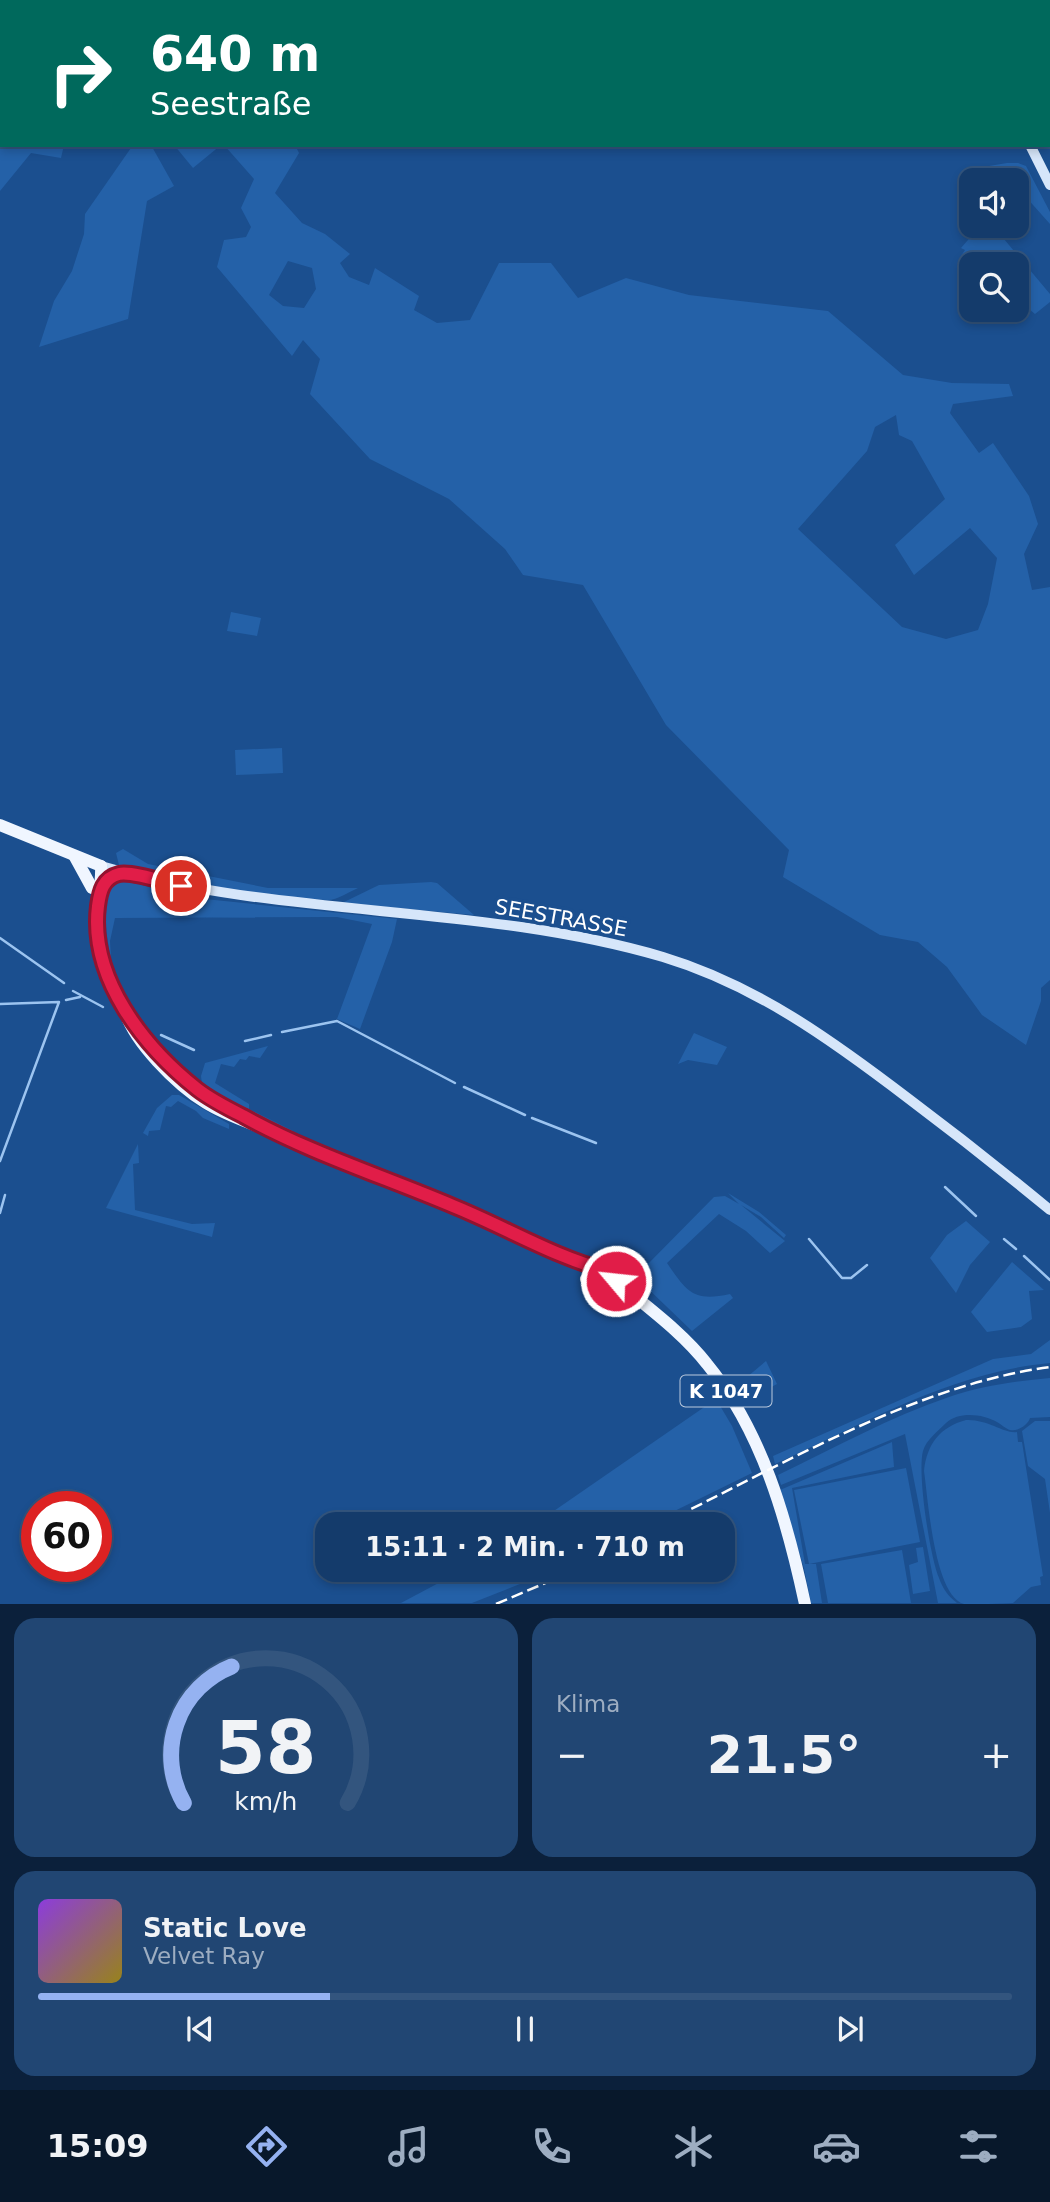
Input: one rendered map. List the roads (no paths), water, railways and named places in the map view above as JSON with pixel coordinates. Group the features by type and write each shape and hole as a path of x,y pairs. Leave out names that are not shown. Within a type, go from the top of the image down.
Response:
{"main road":[{"path":"1031,147 1050,186"},
{"name":"SEESTRASSE","path":"0,825 75,857 123,873 235,895 533,930 602,942 665,958 766,1000 834,1043 975,1149 1050,1210"},
{"path":"75,857 97,887"},
{"path":"101,866 97,887 97,932 102,960 124,1008 126,1019 149,1051 189,1091 216,1109 486,1220 561,1256 613,1273 616,1281 613,1290 593,1292 586,1279 561,1256"},
{"path":"97,887 111,877 123,873"},
{"path":"586,1279 588,1273 597,1269"},
{"name":"K 1047","path":"616,1281 706,1363 740,1412 768,1473 798,1569 805,1604"},
{"name":"K 1047","path":"604,1293 649,1310"}],"waterway":[{"path":"0,938 64,983"},
{"path":"73,991 103,1007"},
{"path":"66,1000 80,997"},
{"path":"0,1004 59,1002 0,1161"},
{"path":"282,1032 337,1021 455,1083"},
{"path":"161,1035 194,1050"},
{"path":"245,1041 271,1035"},
{"path":"464,1087 525,1115"},
{"path":"532,1118 596,1143"},
{"path":"945,1187 976,1216"},
{"path":"0,1213 5,1195"},
{"path":"809,1239 842,1278 851,1278 867,1265"},
{"path":"1004,1239 1016,1249"},
{"path":"1024,1256 1050,1280"}],"railway":[{"path":"685,1512 802,1453 900,1409 1000,1376 1050,1367"},
{"path":"496,1604 548,1582"}]}
